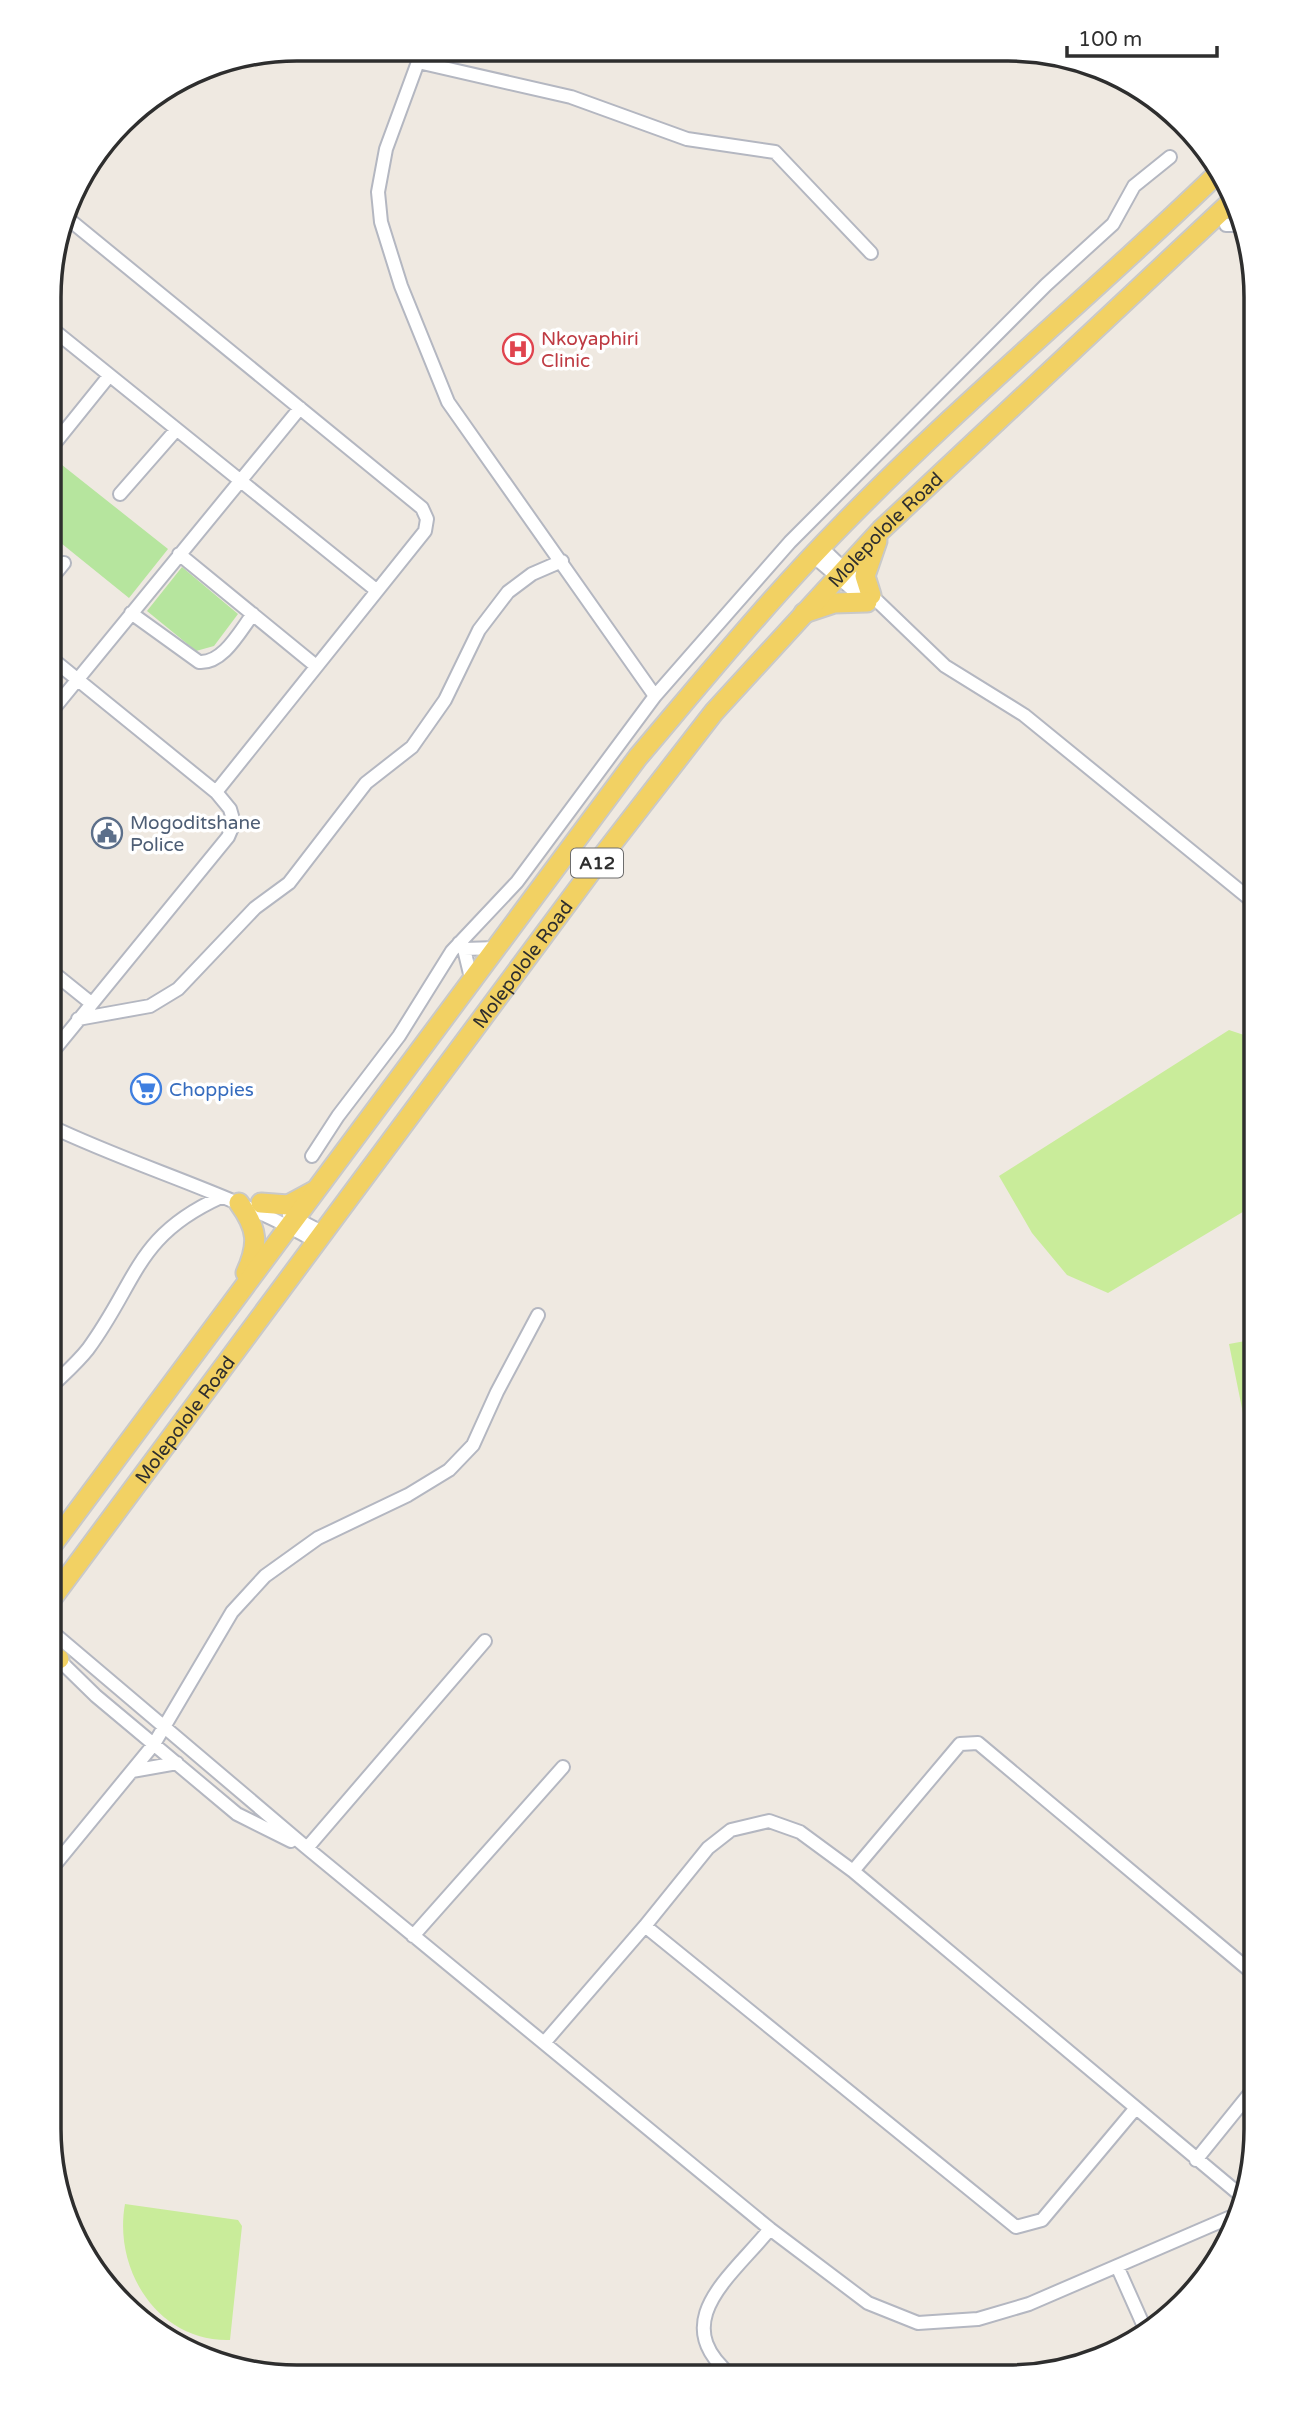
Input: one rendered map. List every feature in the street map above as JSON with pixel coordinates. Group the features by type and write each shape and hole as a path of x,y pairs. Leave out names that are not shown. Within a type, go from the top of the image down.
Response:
{"main road":[{"name":"Molepolole Road","path":"61,1533 638,757 817,551 955,416 1211,179"},
{"name":"Molepolole Road","path":"61,1586 617,837 714,712 800,615 881,530 1225,208"},
{"path":"800,615 834,603 869,598 866,567 881,530"},
{"path":"261,1203 281,1206 295,1203 319,1188"},
{"path":"230,1200 254,1224 257,1234 256,1250 238,1293"}],"street":[{"path":"655,696 448,402 401,286 381,222 378,192 386,149 418,62 571,96 687,139 775,152 871,253"},
{"path":"312,1156 462,946 517,882 655,696 790,542 1046,285 1113,223 1134,186 1170,157"},
{"path":"73,224 422,508 427,519 425,531 216,792"},
{"path":"1226,225 1232,225"},
{"path":"61,336 376,590"},
{"path":"61,436 109,376"},
{"path":"61,699 300,408"},
{"path":"120,494 176,430"},
{"path":"817,551 945,666 1024,715 1244,894"},
{"path":"180,554 316,666"},
{"path":"78,1019 150,1006 178,989 246,917 289,883 366,783 412,747 445,700 479,630 508,592 532,575 562,561"},
{"path":"61,567 64,563"},
{"path":"131,613 199,662 219,656 253,614"},
{"path":"61,666 216,792 230,809 234,823 228,837 61,1041"},
{"path":"462,946 497,948"},
{"path":"462,946 472,982"},
{"path":"61,979 91,1003"},
{"path":"61,1131 110,1153 293,1222"},
{"path":"203,1186 218,1187 261,1203 319,1237"},
{"path":"61,1377 90,1347 124,1288 162,1233 195,1209 230,1200"},
{"path":"61,1857 153,1744 232,1612 265,1576 318,1538 408,1495 449,1470 473,1445 497,1392 538,1315"},
{"path":"61,1639 413,1936 770,2229 868,2303 918,2323 978,2319 1030,2304 1224,2221"},
{"path":"307,1848 485,1641"},
{"path":"61,1660 83,1658"},
{"path":"61,1663 237,1814 307,1848"},
{"path":"853,1871 960,1744 978,1743 1243,1965"},
{"path":"132,1771 177,1763"},
{"path":"413,1936 564,1767"},
{"path":"544,2043 645,1926 708,1847 731,1830 769,1821 800,1832 853,1871 1235,2191"},
{"path":"645,1926 1016,2227 1042,2220 1135,2109"},
{"path":"1196,2160 1243,2102"},
{"path":"719,2365 704,2342 705,2312 770,2229"},
{"path":"1117,2266 1142,2322"}],"green space":[{"path":"61,464 168,549 129,598 61,543"},
{"path":"182,567 238,614 214,646 196,651 147,611"},
{"path":"1229,1030 1244,1035 1244,1212 1108,1293 1067,1275 1032,1233 999,1176"},
{"path":"1243,1341 1243,1415 1229,1344"},
{"path":"125,2204 238,2220 242,2226 230,2340 204,2337 182,2329 162,2315 146,2298 134,2277 126,2253 123,2229"}],"place":[{"name":"Nkoyaphiri Clinic","path":"518,349"},
{"name":"Mogoditshane Police","path":"107,833"},
{"name":"Choppies","path":"146,1089"}]}
